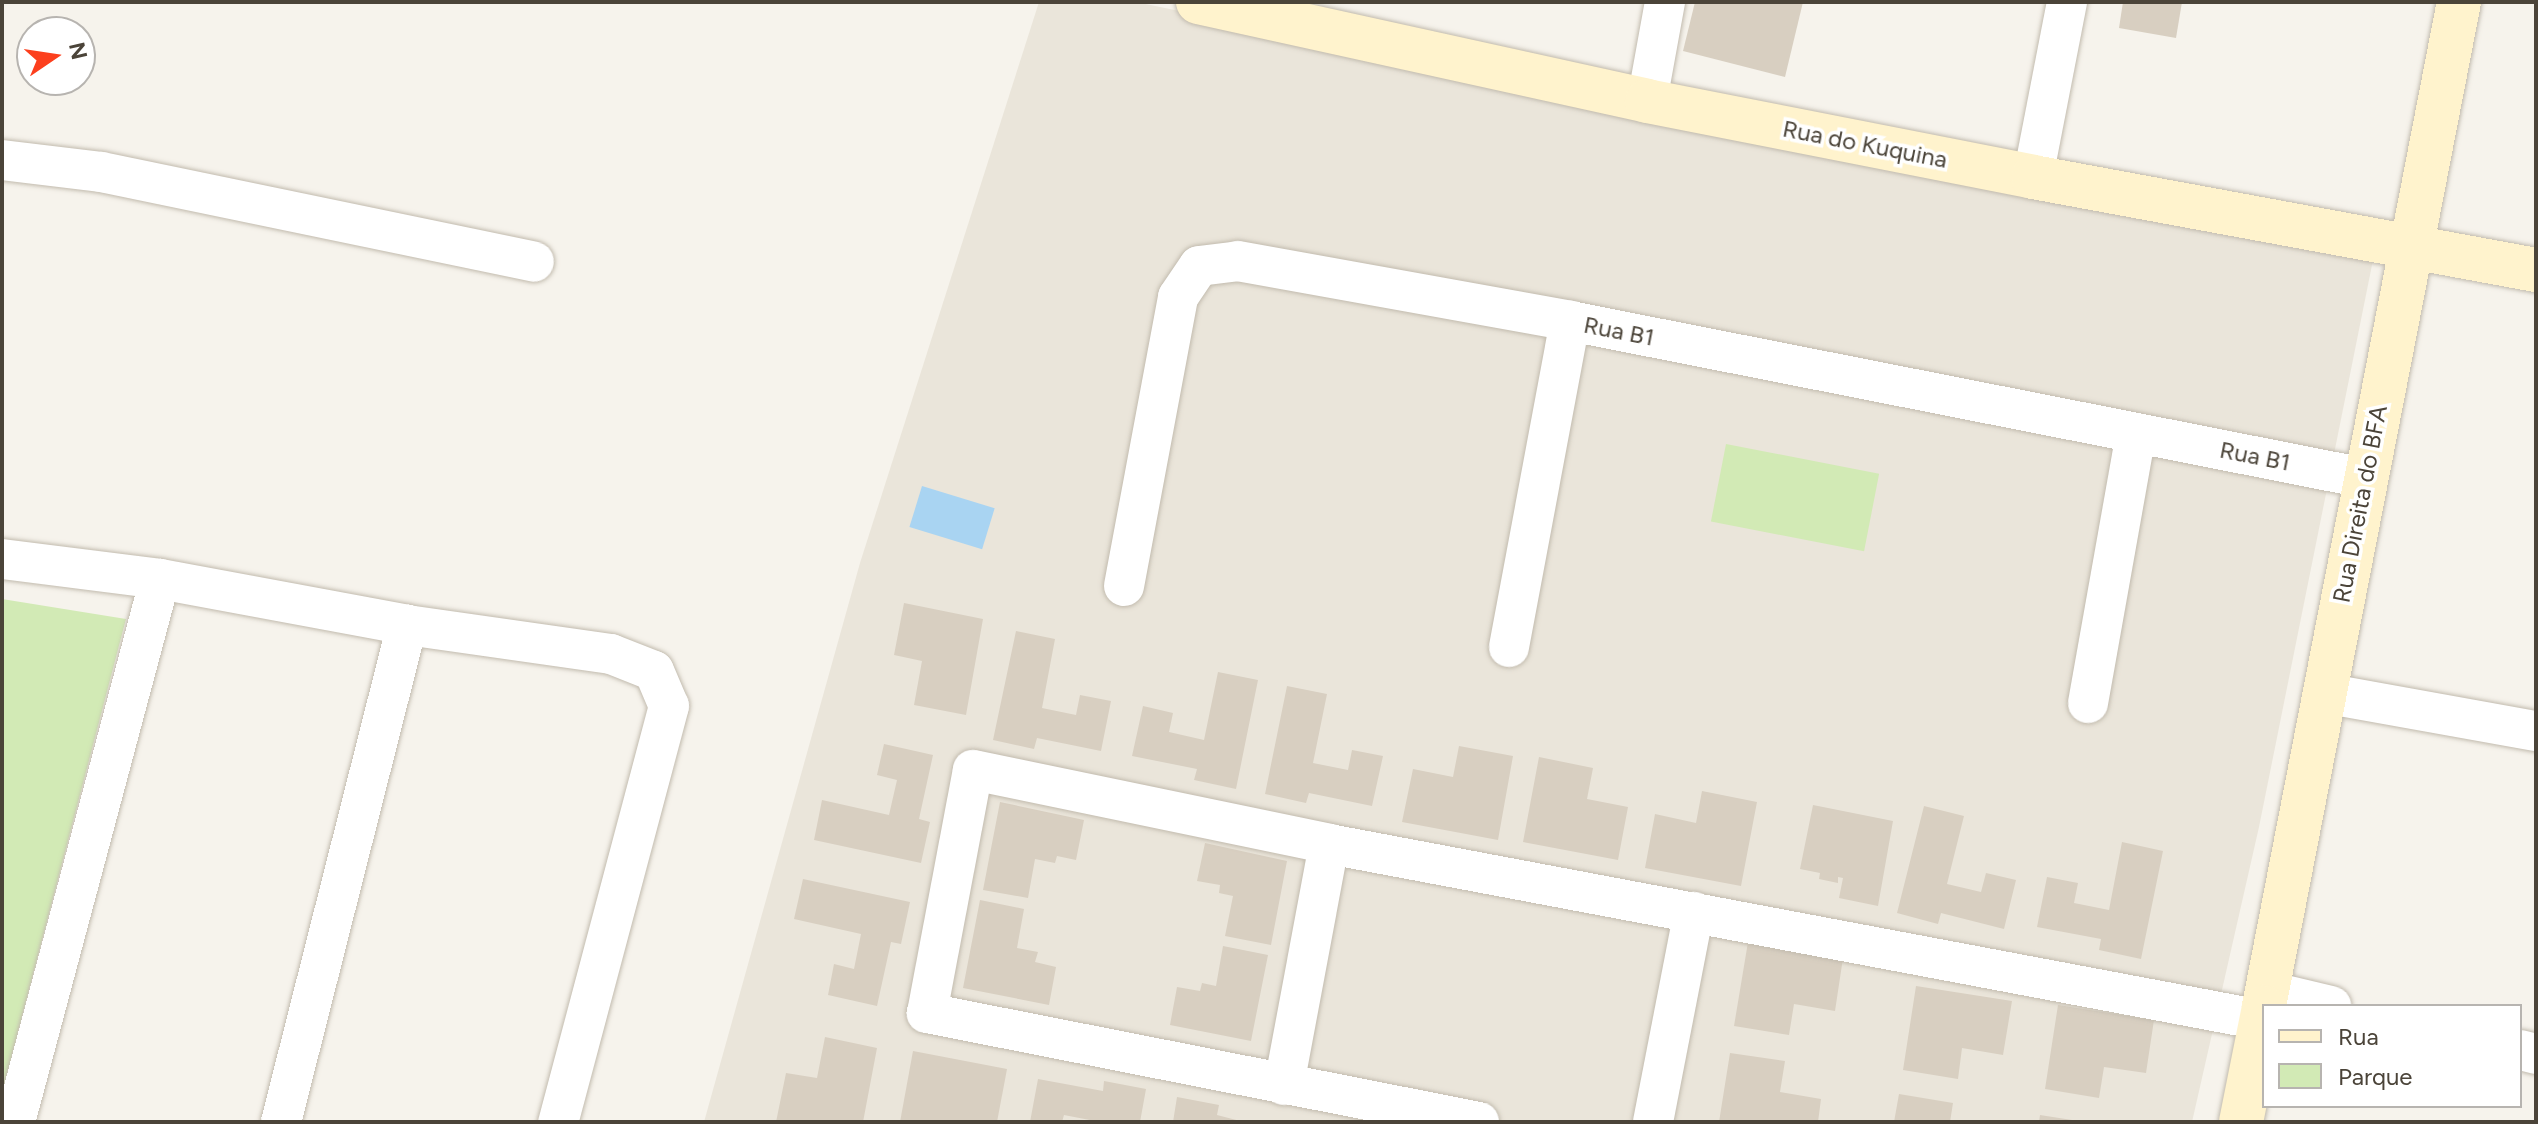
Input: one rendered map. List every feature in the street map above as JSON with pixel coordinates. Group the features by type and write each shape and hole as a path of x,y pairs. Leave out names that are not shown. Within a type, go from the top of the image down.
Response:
{"street":[{"name":"Rua do Kuquina","path":"1198,2 1647,101 2033,177 2536,270"},
{"path":"1647,101 1665,2"},
{"path":"2033,177 2067,2"},
{"name":"Rua Direita do BFA","path":"2264,1004 2364,478 2459,2"},
{"path":"2,160 101,172 534,262"},
{"name":"Rua B1","path":"1124,586 1178,297 1199,266 1238,261 1570,321 2364,478"},
{"path":"1509,647 1570,321"},
{"path":"2088,703 2136,433"},
{"path":"2,559 160,579 407,625 611,654 654,671 669,706 558,1122"},
{"path":"15,1122 160,579"},
{"path":"281,1122 407,625"},
{"path":"2324,693 2536,731"},
{"path":"1479,1122 927,1013 973,770 1329,844 1694,912 2262,1006"},
{"path":"1284,1085 1329,844"},
{"path":"1653,1122 1694,912"},
{"name":"Rua Direita do BFA","path":"2241,1122 2262,1016"}],"shaded area":[{"path":"1039,2 1136,2 2373,260 2259,827 2192,1122 704,1122 860,563"}],"green space":[{"path":"1726,444 1879,474 1864,551 1711,522"},
{"path":"2,599 126,619 2,1093"}],"water":[{"path":"922,486 995,508 982,549 909,527"}],"building":[{"path":"1695,2 1803,2 1785,77 1683,51"},
{"path":"2123,2 2182,2 2176,38 2119,28"},
{"path":"904,603 983,619 966,715 914,705 922,661 894,655"},
{"path":"1016,631 1055,639 1042,708 1076,715 1080,695 1111,701 1101,751 1037,738 1034,749 993,740"},
{"path":"1218,672 1258,680 1236,789 1194,780 1197,769 1132,756 1143,706 1173,713 1169,732 1204,740"},
{"path":"1287,686 1327,694 1313,763 1348,770 1352,750 1383,756 1372,806 1309,793 1306,803 1265,794"},
{"path":"884,744 933,755 919,819 930,822 921,863 814,840 822,800 889,815 897,780 877,775"},
{"path":"1459,746 1513,756 1498,840 1402,822 1413,769 1453,777"},
{"path":"1539,757 1593,768 1587,799 1628,807 1618,860 1523,842"},
{"path":"1702,791 1757,802 1741,886 1645,868 1655,814 1696,823"},
{"path":"1000,802 1084,820 1076,860 1057,856 1055,863 1035,859 1028,898 983,890"},
{"path":"1813,805 1893,821 1878,906 1839,898 1843,878 1838,877 1838,883 1819,879 1820,873 1800,869"},
{"path":"1924,806 1964,816 1947,884 1981,892 1986,873 2016,880 2004,929 1941,913 1938,924 1897,913"},
{"path":"2122,842 2163,851 2141,959 2099,950 2101,939 2037,927 2047,877 2078,883 2074,903 2109,910"},
{"path":"1205,843 1287,861 1271,945 1225,936 1233,896 1219,893 1220,885 1197,881"},
{"path":"803,879 910,902 901,944 891,942 877,1006 828,995 834,964 854,969 861,934 794,919"},
{"path":"980,900 1024,909 1017,948 1038,952 1035,962 1056,967 1049,1005 963,988"},
{"path":"1748,942 1843,958 1835,1011 1794,1004 1789,1035 1734,1026"},
{"path":"1223,946 1268,955 1251,1041 1170,1025 1177,987 1200,991 1202,983 1216,986"},
{"path":"1916,986 2012,1001 2003,1055 1962,1048 1958,1079 1903,1070"},
{"path":"2058,1005 2154,1020 2146,1073 2104,1067 2099,1098 2045,1089"},
{"path":"825,1037 877,1048 863,1122 776,1122 786,1073 817,1078"},
{"path":"913,1051 1007,1069 997,1122 900,1122"},
{"path":"1730,1053 1785,1061 1780,1092 1821,1099 1818,1122 1719,1122"},
{"path":"1038,1079 1103,1091 1104,1081 1146,1089 1140,1122 1100,1122 1064,1115 1062,1122 1030,1122"},
{"path":"1899,1094 1953,1103 1950,1122 1894,1122"},
{"path":"1177,1097 1219,1105 1217,1115 1244,1122 1173,1122"},
{"path":"2040,1115 2072,1120 2072,1122 2039,1122"}]}
